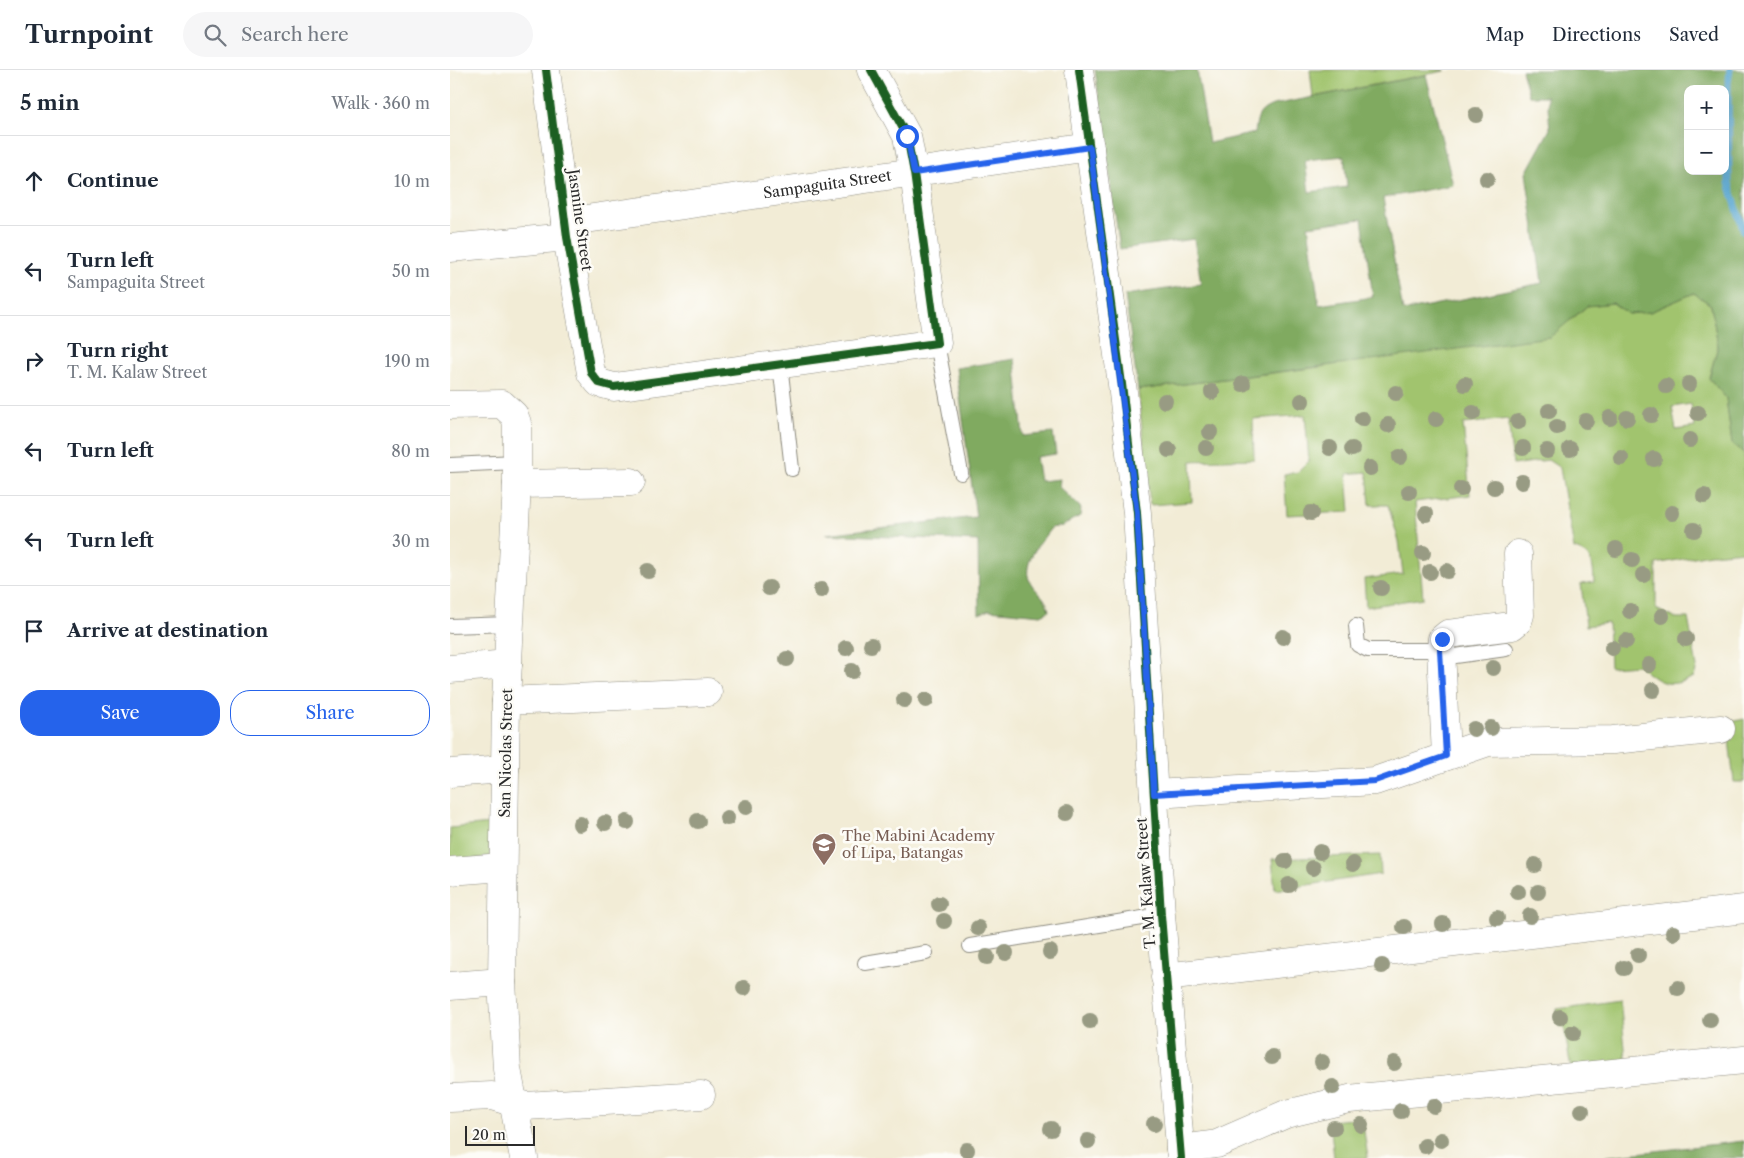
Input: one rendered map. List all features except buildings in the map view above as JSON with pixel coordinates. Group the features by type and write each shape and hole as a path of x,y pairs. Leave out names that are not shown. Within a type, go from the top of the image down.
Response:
{"street":[{"name":"Jasmine Street","path":"546,70 566,229 591,373 599,383 614,387 780,364"},
{"path":"780,364 937,343 914,173 907,136 871,70"},
{"name":"T. M. Kalaw Street","path":"1079,70 1137,513 1165,977 1181,1154"},
{"name":"Sampaguita Street","path":"450,248 914,173 1090,147"},
{"name":"San Nicolas Street","path":"450,405 502,404 509,409 517,422 517,473 506,701 502,982 504,1041 512,1104 524,1158"},
{"path":"517,473 631,482"},
{"path":"1446,756 1441,654 1442,639 1448,634 1512,626 1518,621 1520,615 1518,554"},
{"path":"450,670 508,664"},
{"path":"506,701 708,692"},
{"path":"1154,794 1375,781 1488,742 1613,740 1721,730"},
{"path":"450,773 505,769"},
{"path":"450,871 503,867"},
{"path":"1165,977 1744,909"},
{"path":"450,986 502,982"},
{"path":"1181,1154 1217,1144 1286,1114 1349,1099 1744,1060"},
{"path":"450,1098 492,1096 512,1104 534,1106 701,1095"}],"lane":[{"path":"937,343 961,473"},
{"path":"780,364 792,469"},
{"path":"450,465 517,473"},
{"path":"450,626 510,624"},
{"path":"1356,626 1358,645 1368,650 1441,654 1506,649"},
{"path":"970,946 1161,915"},
{"path":"864,963 926,953"}],"green space":[{"path":"1095,70 1197,70 1209,143 1255,133 1259,115 1273,105 1426,75 1453,185 1383,198 1403,311 1542,283 1526,173 1550,129 1547,96 1529,96 1522,70 1744,70 1744,453 1732,444 1726,398 1709,378 1718,346 1711,305 1694,293 1650,312 1628,314 1613,303 1587,306 1550,337 1138,390 1125,295 1201,284 1194,239 1120,249","holes":["1344,156 1347,187 1309,192 1305,160","1362,219 1373,297 1319,305 1308,226"]},
{"path":"1310,70 1444,70 1444,71 1313,97"},
{"path":"1694,293 1711,305 1718,346 1709,378 1726,398 1732,444 1744,453 1744,551 1710,554 1656,564 1656,609 1675,618 1688,618 1697,667 1694,677 1685,681 1670,683 1657,680 1638,665 1610,667 1608,623 1586,626 1581,584 1594,582 1593,570 1588,557 1574,549 1560,468 1548,460 1513,465 1508,419 1463,424 1470,495 1415,502 1423,598 1366,607 1364,579 1403,574 1399,541 1388,505 1370,505 1367,472 1347,474 1350,512 1287,515 1284,474 1298,472 1309,461 1305,415 1253,419 1254,459 1191,461 1192,502 1150,505 1138,390 1320,367 1571,320 1587,306 1613,303 1628,314 1650,312","holes":["1691,404 1695,427 1676,430 1672,407"]},
{"path":"1015,359 1023,436 1053,433 1056,454 1036,457 1040,481 1060,479 1059,487 1081,508 1080,516 1062,526 1051,528 1029,562 1028,578 1045,600 1049,611 1041,615 989,610 979,614 978,541 825,534 976,517 956,368"},
{"path":"1744,719 1744,782 1734,782 1727,723"},
{"path":"490,824 490,857 450,862 450,828"},
{"path":"1380,855 1381,874 1275,890 1272,859"},
{"path":"1620,1000 1627,1067 1571,1069 1564,1026 1560,1027 1557,1009"},
{"path":"1362,1118 1368,1158 1334,1158 1330,1121"},
{"path":"1744,1141 1744,1158 1592,1158"}],"waterway":[{"path":"1730,70 1728,83 1729,183 1744,232"}],"cycle path":[{"path":"546,70 567,237 591,373 599,383 614,387 937,343 914,173 907,136 871,70"},
{"path":"1079,70 1122,384 1137,513 1161,915 1181,1158"}],"place":[{"name":"The Mabini Academy of Lipa, Batangas","path":"824,866"}],"route":[{"path":"907,136 914,173 1090,147 1122,384 1137,513 1154,794 1375,781 1446,756 1440,650 1442,639"}]}
